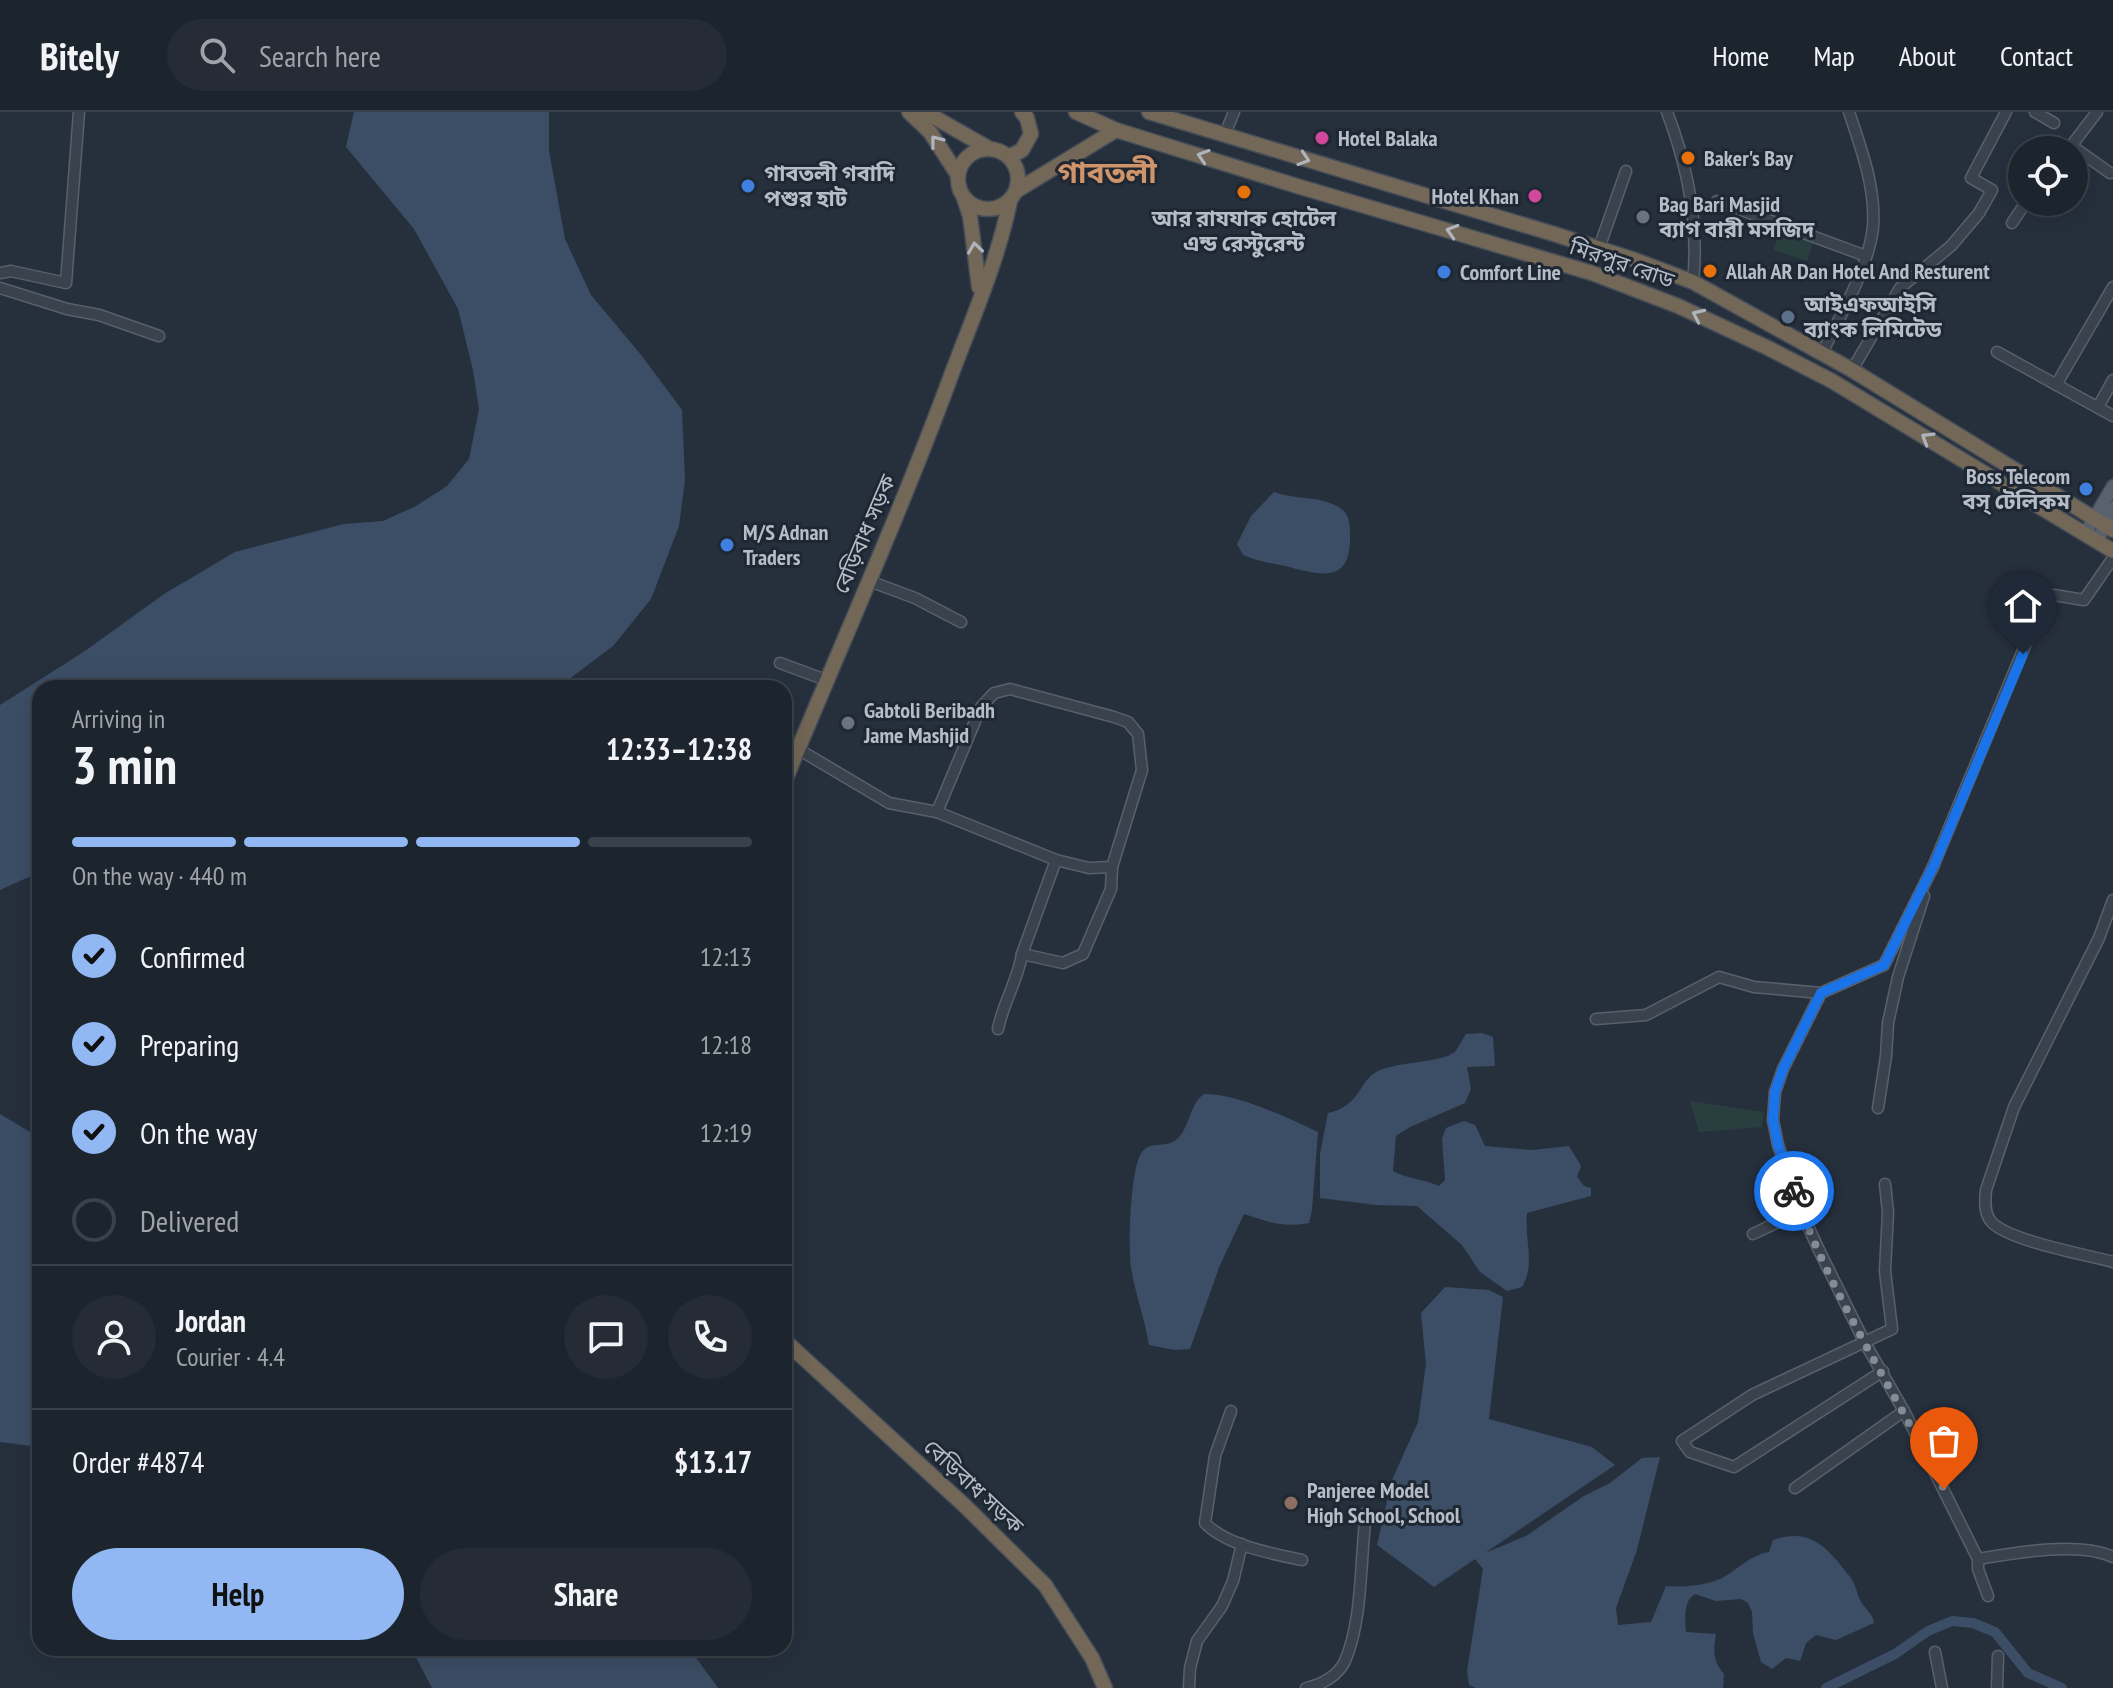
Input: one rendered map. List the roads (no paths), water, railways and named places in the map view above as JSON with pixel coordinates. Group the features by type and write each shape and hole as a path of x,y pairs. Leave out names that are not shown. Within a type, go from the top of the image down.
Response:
{"highway":[{"path":"909,112 930,132 958,175 964,197 971,205 991,210 1116,130"},
{"path":"925,112 1009,157 1018,173 1013,196"},
{"path":"1009,157 1022,150 1031,134 1022,112"},
{"name":"মিরপুর রোড","path":"1076,112 1116,130 1592,273 1678,306 1832,381 2113,551"},
{"name":"মিরপুর রোড","path":"1149,112 1599,248 1693,282 1852,370 2103,524"},
{"path":"958,175 972,153 990,149"},
{"name":"বেড়িবাধ সড়ক","path":"792,764 931,428 979,300 1013,196"},
{"name":"বেড়িবাধ সড়ক","path":"964,197 974,241 979,300"},
{"name":"বেড়িবাধ সড়ক","path":"792,1347 965,1506 1045,1585 1092,1658 1105,1688"}],"main road":[{"path":"2103,524 2113,486"},
{"path":"2091,537 2113,508"}],"street":[{"path":"63,306 79,112"},
{"path":"1225,134 1234,112"},
{"path":"1667,112 1682,154 1691,196 1695,248 1693,282"},
{"path":"1822,353 1866,256 1873,227 1871,189 1849,112"},
{"path":"1852,370 1900,288 1951,246 1979,213 1992,190 1971,178 2006,112"},
{"path":"2035,112 2054,123"},
{"path":"2079,136 2097,112"},
{"path":"2088,159 2110,173"},
{"path":"1599,248 1626,171"},
{"path":"1717,201 1866,256"},
{"path":"2012,223 2017,216"},
{"path":"0,273 11,271 66,283"},
{"path":"2056,385 2113,287"},
{"path":"0,288 99,315 159,336"},
{"path":"1997,352 2113,416"},
{"path":"2098,407 2113,380"},
{"path":"1596,1019 1646,1015 1719,977 1754,987 1821,993 1884,965 1934,865 2044,600 2054,595 2080,600 2088,597 2113,558"},
{"path":"869,581 915,598 961,622"},
{"path":"780,663 826,680"},
{"path":"937,812 981,707 994,693 1010,689 1114,717 1128,722 1138,734 1142,770 1112,867 1111,889 1083,954 1063,963 1022,954"},
{"path":"798,749 889,803 937,812 1056,860 1089,868 1112,867"},
{"path":"998,1029 1003,1006 1056,860"},
{"path":"1878,1108 1888,1023 1898,977 1934,865"},
{"path":"2113,900 2099,938 2014,1107 1986,1190 1985,1204 1990,1220 2007,1234 2113,1262"},
{"path":"1821,993 1783,1069 1775,1092 1773,1120 1778,1145 1801,1211 1865,1343 1904,1411 1978,1559 1978,1569 1988,1596"},
{"path":"1883,1371 1734,1467 1690,1452 1682,1441 1752,1395 1892,1329 1885,1271 1888,1212 1885,1184"},
{"path":"1753,1234 1801,1211"},
{"path":"1231,1411 1215,1456 1205,1523 1242,1544 1302,1560"},
{"path":"1795,1488 1904,1411"},
{"path":"1306,1688 1319,1686 1345,1663 1358,1613 1360,1554 1366,1513"},
{"path":"1189,1688 1197,1641 1222,1606 1233,1581 1242,1544"},
{"path":"1978,1559 2039,1549 2108,1555"},
{"path":"1935,1652 1942,1688"},
{"path":"1997,1688 1998,1656"}],"water":[{"path":"354,112 549,112 549,151 565,239 591,295 682,410 685,480 679,526 651,599 613,646 568,680 39,680 164,594 235,552 344,524 383,521 416,506 447,486 469,459 479,409 458,309 414,229 346,147"},
{"path":"1274,492 1325,501 1346,513 1350,528 1349,552 1339,569 1331,573 1310,572 1243,555 1237,544 1251,516"},
{"path":"32,685 32,876 0,890 0,705"},
{"path":"1482,1033 1493,1037 1495,1066 1467,1067 1471,1089 1465,1103 1396,1136 1393,1171 1439,1186 1445,1180 1442,1139 1446,1128 1464,1121 1475,1125 1485,1146 1532,1150 1569,1146 1581,1166 1577,1177 1584,1186 1591,1188 1591,1196 1527,1213 1529,1260 1526,1278 1522,1287 1507,1291 1480,1272 1462,1245 1417,1206 1320,1198 1320,1154 1328,1113 1347,1105 1367,1080 1380,1070 1448,1056 1455,1052 1466,1034"},
{"path":"1204,1094 1246,1102 1318,1132 1312,1210 1309,1223 1291,1225 1244,1214 1220,1265 1190,1349 1175,1350 1149,1345 1131,1267 1132,1190 1142,1152 1176,1140 1184,1130 1195,1104"},
{"path":"0,1114 32,1133 32,1446 0,1442"},
{"path":"1445,1287 1489,1290 1503,1297 1489,1419 1592,1447 1615,1465 1485,1553 1526,1536 1584,1496 1610,1483 1642,1458 1660,1457 1637,1550 1616,1608 1618,1625 1651,1622 1666,1586 1680,1587 1718,1580 1751,1559 1769,1552 1773,1540 1787,1536 1809,1538 1835,1558 1853,1581 1874,1623 1836,1640 1816,1635 1806,1643 1800,1661 1786,1658 1772,1669 1761,1662 1748,1603 1741,1599 1716,1601 1695,1594 1687,1606 1686,1632 1716,1634 1715,1656 1724,1674 1723,1688 1476,1688 1469,1685 1467,1671 1483,1569 1475,1559 1434,1587 1377,1545 1392,1480 1418,1422 1426,1364 1421,1313"},
{"path":"415,1656 695,1656 718,1688 432,1688"}],"waterway":[{"path":"1826,1688 1895,1654 1928,1631 1952,1621 1973,1623 1995,1632 2028,1673 2062,1688"}],"place":[{"name":"Hotel Balaka","path":"1322,138"},
{"name":"Baker's Bay","path":"1688,158"},
{"name":"গাবতলী গবাদি পশুর হাট","path":"748,186"},
{"name":"আর রাযযাক হোটেল এন্ড রেস্টুরেন্ট","path":"1244,192"},
{"name":"Hotel Khan","path":"1535,196"},
{"name":"Bag Bari Masjid ব্যাগ বারী মসজিদ","path":"1643,217"},
{"name":"Allah AR Dan Hotel And Resturent","path":"1710,271"},
{"name":"Comfort Line","path":"1444,272"},
{"name":"আইএফআইসি ব্যাংক লিমিটেড","path":"1788,317"},
{"name":"Boss Telecom বস্ টেলিকম","path":"2086,489"},
{"name":"M/S Adnan Traders","path":"727,545"},
{"name":"Gabtoli Beribadh Jame Mashjid","path":"848,723"},
{"name":"Panjeree Model High School, School","path":"1291,1503"}],"district":[{"name":"গাবতলী","path":"1107,173"}]}
